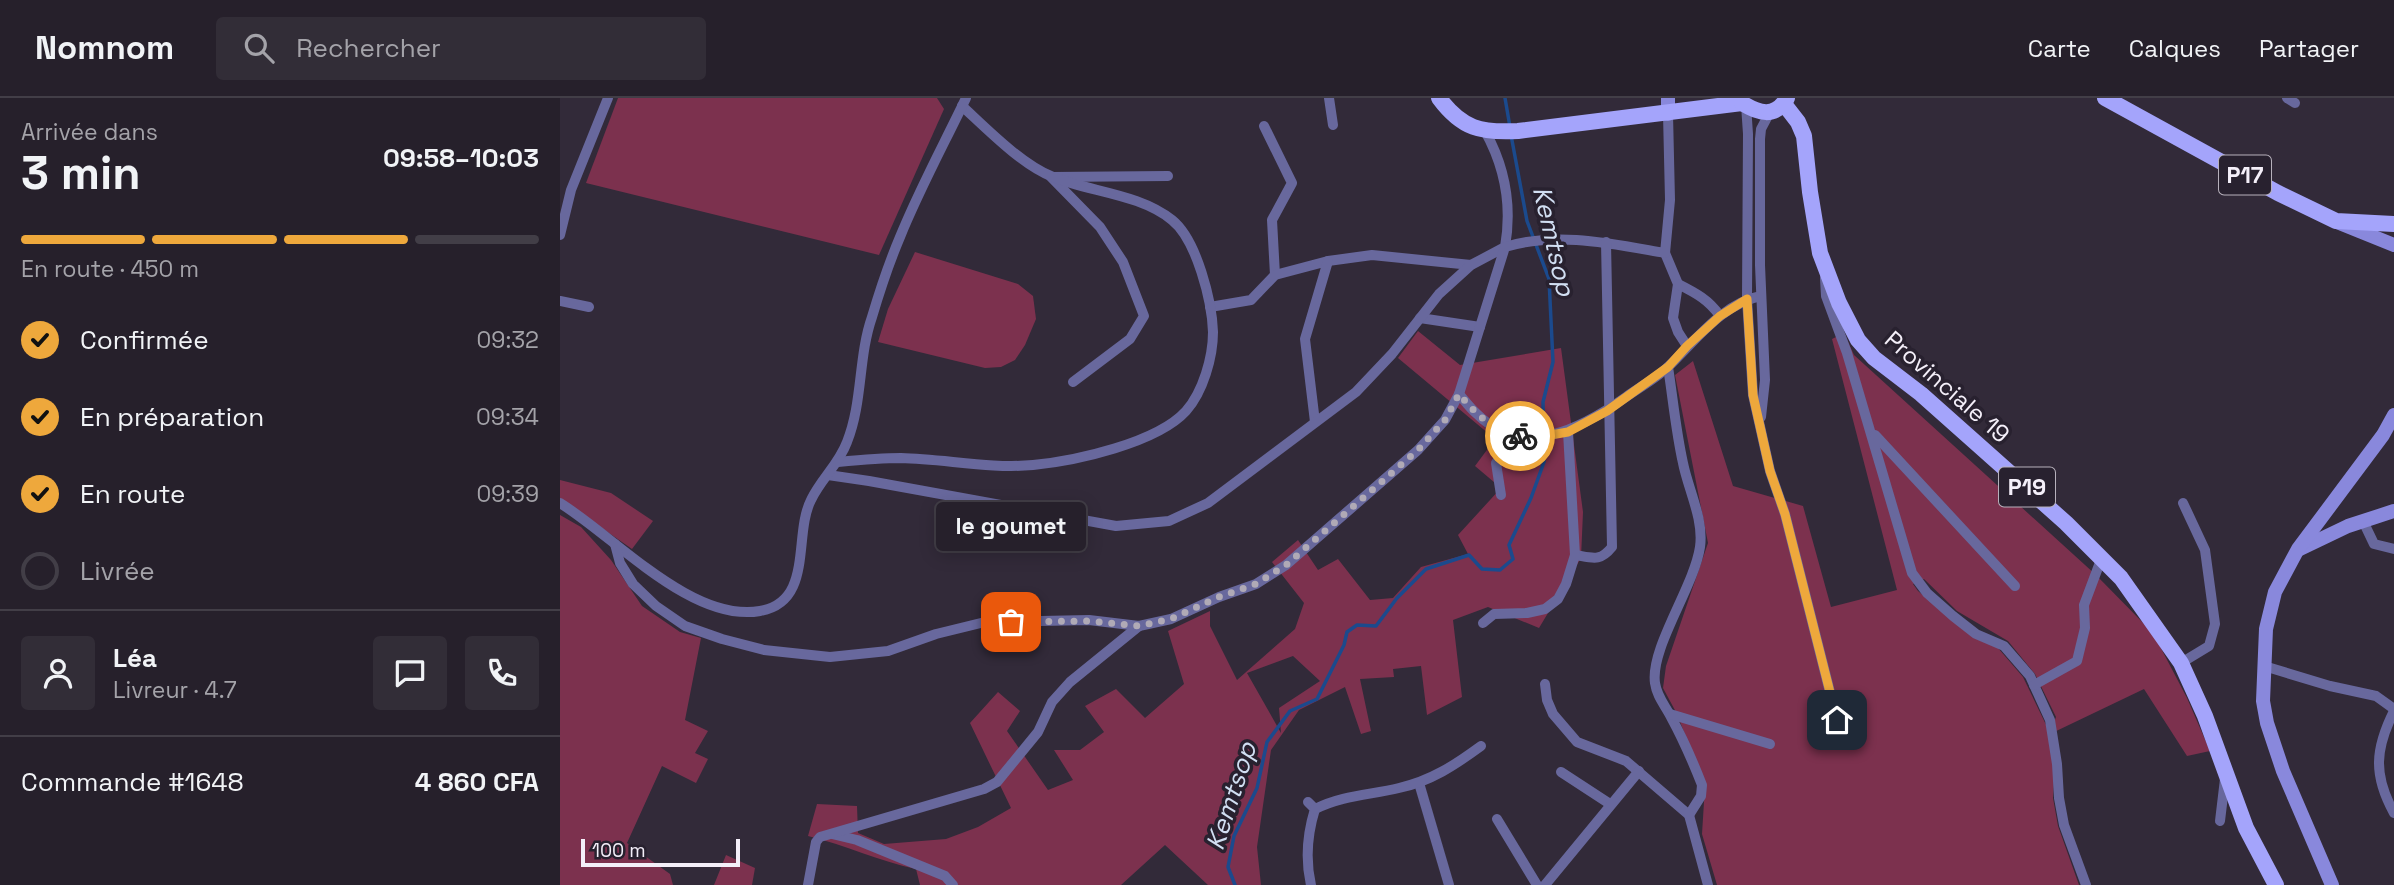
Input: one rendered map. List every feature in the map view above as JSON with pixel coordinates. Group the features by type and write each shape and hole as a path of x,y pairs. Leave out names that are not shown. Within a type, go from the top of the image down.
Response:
{"main road":[{"path":"1439,98 1452,115 1467,125 1493,132 1518,131 1668,106 1743,102 1757,112 1780,105"},
{"name":"P17","path":"2105,98 2278,193 2336,221 2394,224"},
{"name":"Provinciale 19","path":"1780,105 1798,122 1804,136 1815,229 1825,269 1858,340 1874,358 1921,394 1990,454 2102,557 2144,609 2181,663 2205,716 2246,828 2276,885"}],"street":[{"path":"561,230 571,190 608,98"},
{"path":"1329,98 1333,125"},
{"path":"560,503 680,591 720,609 742,613 763,611 777,605 791,593 799,574 804,519 811,499 838,461 848,440 857,409 859,379 868,332 900,236 964,102 1005,146 1051,177 1100,227 1123,262 1144,316 1130,339 1073,382"},
{"path":"1743,102 1748,134 1747,299 1753,395 1770,471 1785,514 1837,720"},
{"path":"1760,421 1765,398 1765,380 1761,296 1760,139 1761,128 1780,105"},
{"path":"1668,106 1670,200 1665,253 1678,284 1673,318 1687,346"},
{"path":"1264,126 1292,183 1272,220 1275,275"},
{"path":"615,544 620,563 633,584 656,606 685,626 764,650 830,657 888,651 936,634 985,622 1090,621 1139,626 1171,619 1256,584 1286,565 1418,450 1445,420 1459,394 1505,247 1509,226 1507,194 1493,132"},
{"path":"1051,177 1168,176"},
{"path":"838,461 900,458 1032,465 1079,457 1135,441 1159,430 1186,411 1204,380 1213,351 1210,307 1191,246 1174,221 1146,205 1051,177"},
{"path":"2336,221 2394,245"},
{"path":"828,475 1116,526 1169,521 1208,503 1356,392 1392,354 1438,294 1471,265 1505,247 1538,240 1606,242 1665,253"},
{"path":"1575,555 1595,558 1605,556 1612,547 1607,411 1606,242"},
{"path":"1210,307 1251,300 1275,275 1328,261 1372,255 1471,265"},
{"path":"1315,422 1305,339 1328,261"},
{"path":"1825,269 1826,296 1872,432 1912,573 1927,593 1953,616 1976,634 2004,646 2029,676 2050,720 2064,825 2086,885"},
{"path":"1678,284 1698,293 1711,303 1720,316"},
{"path":"1459,394 1477,415 1493,427 1516,436 1539,437 1568,432 1607,411 1668,367 1720,316 1747,299 1761,296"},
{"path":"560,302 589,307"},
{"path":"1420,318 1480,327"},
{"path":"1668,367 1683,463 1696,511 1700,545 1693,574 1665,638 1655,670 1657,692 1670,714 1702,785 1701,796 1689,815"},
{"path":"2332,885 2283,771 2267,723 2263,701 2266,629 2275,592 2298,549 2384,435 2394,415"},
{"path":"1483,623 1494,614 1527,613 1545,609 1558,599 1566,584 1575,555 1568,432"},
{"path":"1872,432 2015,586"},
{"path":"1501,495 1496,463 1516,436"},
{"path":"2181,663 2209,646 2215,624 2205,550 2183,503"},
{"path":"2298,549 2362,521 2394,511"},
{"path":"2362,521 2374,544 2394,549"},
{"path":"2034,685 2077,661 2085,628 2084,605 2102,557"},
{"path":"808,885 816,842 820,837 984,789 997,782 1038,732 1052,702 1070,682 1139,626"},
{"path":"2264,666 2330,686 2376,696 2394,710 2379,744 2379,774 2394,813"},
{"path":"1545,684 1547,700 1553,714 1563,729 1577,742 1615,755 1639,771 1689,815 1708,885"},
{"path":"1670,714 1770,744"},
{"path":"1311,885 1307,846 1312,805 1419,783 1439,775 1481,746"},
{"path":"1545,885 1639,771"},
{"path":"1561,772 1610,804"},
{"path":"2220,821 2226,775"},
{"path":"1419,783 1449,885"},
{"path":"1497,819 1536,885"},
{"path":"831,833 857,840 945,876 953,885"}],"shaded area":[{"path":"618,98 937,98 944,109 879,255 586,183"},
{"path":"915,252 1018,284 1033,296 1036,319 1015,360 1001,367 985,368 878,342 888,309"},
{"path":"1418,331 1460,365 1561,348 1583,512 1581,558 1539,628 1488,607 1453,620 1462,697 1427,715 1421,666 1393,669 1394,677 1360,679 1371,731 1361,734 1345,687 1299,710 1271,750 1257,847 1261,885 1208,885 1165,845 1121,885 920,885 916,869 808,836 817,804 857,806 858,833 884,844 946,839 978,827 1011,808 970,723 998,692 1020,711 1007,731 1048,790 1073,780 1054,750 1080,750 1104,732 1085,706 1116,689 1145,718 1184,684 1168,631 1210,611 1210,626 1237,680 1295,629 1304,603 1272,562 1298,540 1318,570 1338,559 1370,600 1393,598 1421,567 1468,554 1458,535 1501,488 1475,466 1495,439 1398,358","holes":["1293,656 1320,681 1279,708 1281,733 1247,673"]},
{"path":"1844,333 1854,355 2096,575 2153,633 2187,698 2210,751 2187,756 2144,689 2050,734 2055,763 2053,798 2058,826 2079,885 1717,885 1702,834 1705,786 1677,714 1663,688 1666,666 1708,543 1675,375 1693,361 1733,486 1803,506 1831,607 1897,590 1832,339","holes":["1924,579 1957,611 2008,641 2035,674 2056,717 2050,733 2023,677 1998,648 1973,637 1913,584"]},
{"path":"560,480 611,493 653,521 632,549 560,499"},
{"path":"560,515 581,527 611,560 642,606 680,632 701,638 685,720 708,731 695,753 708,759 696,783 662,766 627,843 670,874 673,885 560,885"},
{"path":"726,855 755,868 752,885 714,885"}],"waterway":[{"name":"Kemtsop","path":"1505,98 1510,127"},
{"name":"Kemtsop","path":"1235,885 1228,867 1234,836 1257,788 1267,742 1290,711 1317,699 1344,645 1347,632 1357,625 1376,626 1397,598 1426,569 1469,555 1482,569 1500,570 1513,559 1509,545 1544,462 1543,402 1553,362 1549,279 1527,221 1511,135"}],"way so far":[{"path":"1011,622 1090,621 1139,626 1171,619 1256,584 1286,565 1418,450 1445,420 1459,394 1477,415 1493,427 1520,436"}],"place":[{"name":"le goumet","path":"1011,622"}],"route":[{"path":"1520,436 1539,437 1568,432 1607,411 1668,367 1720,316 1747,299 1753,395 1770,471 1785,514 1837,720"}]}
